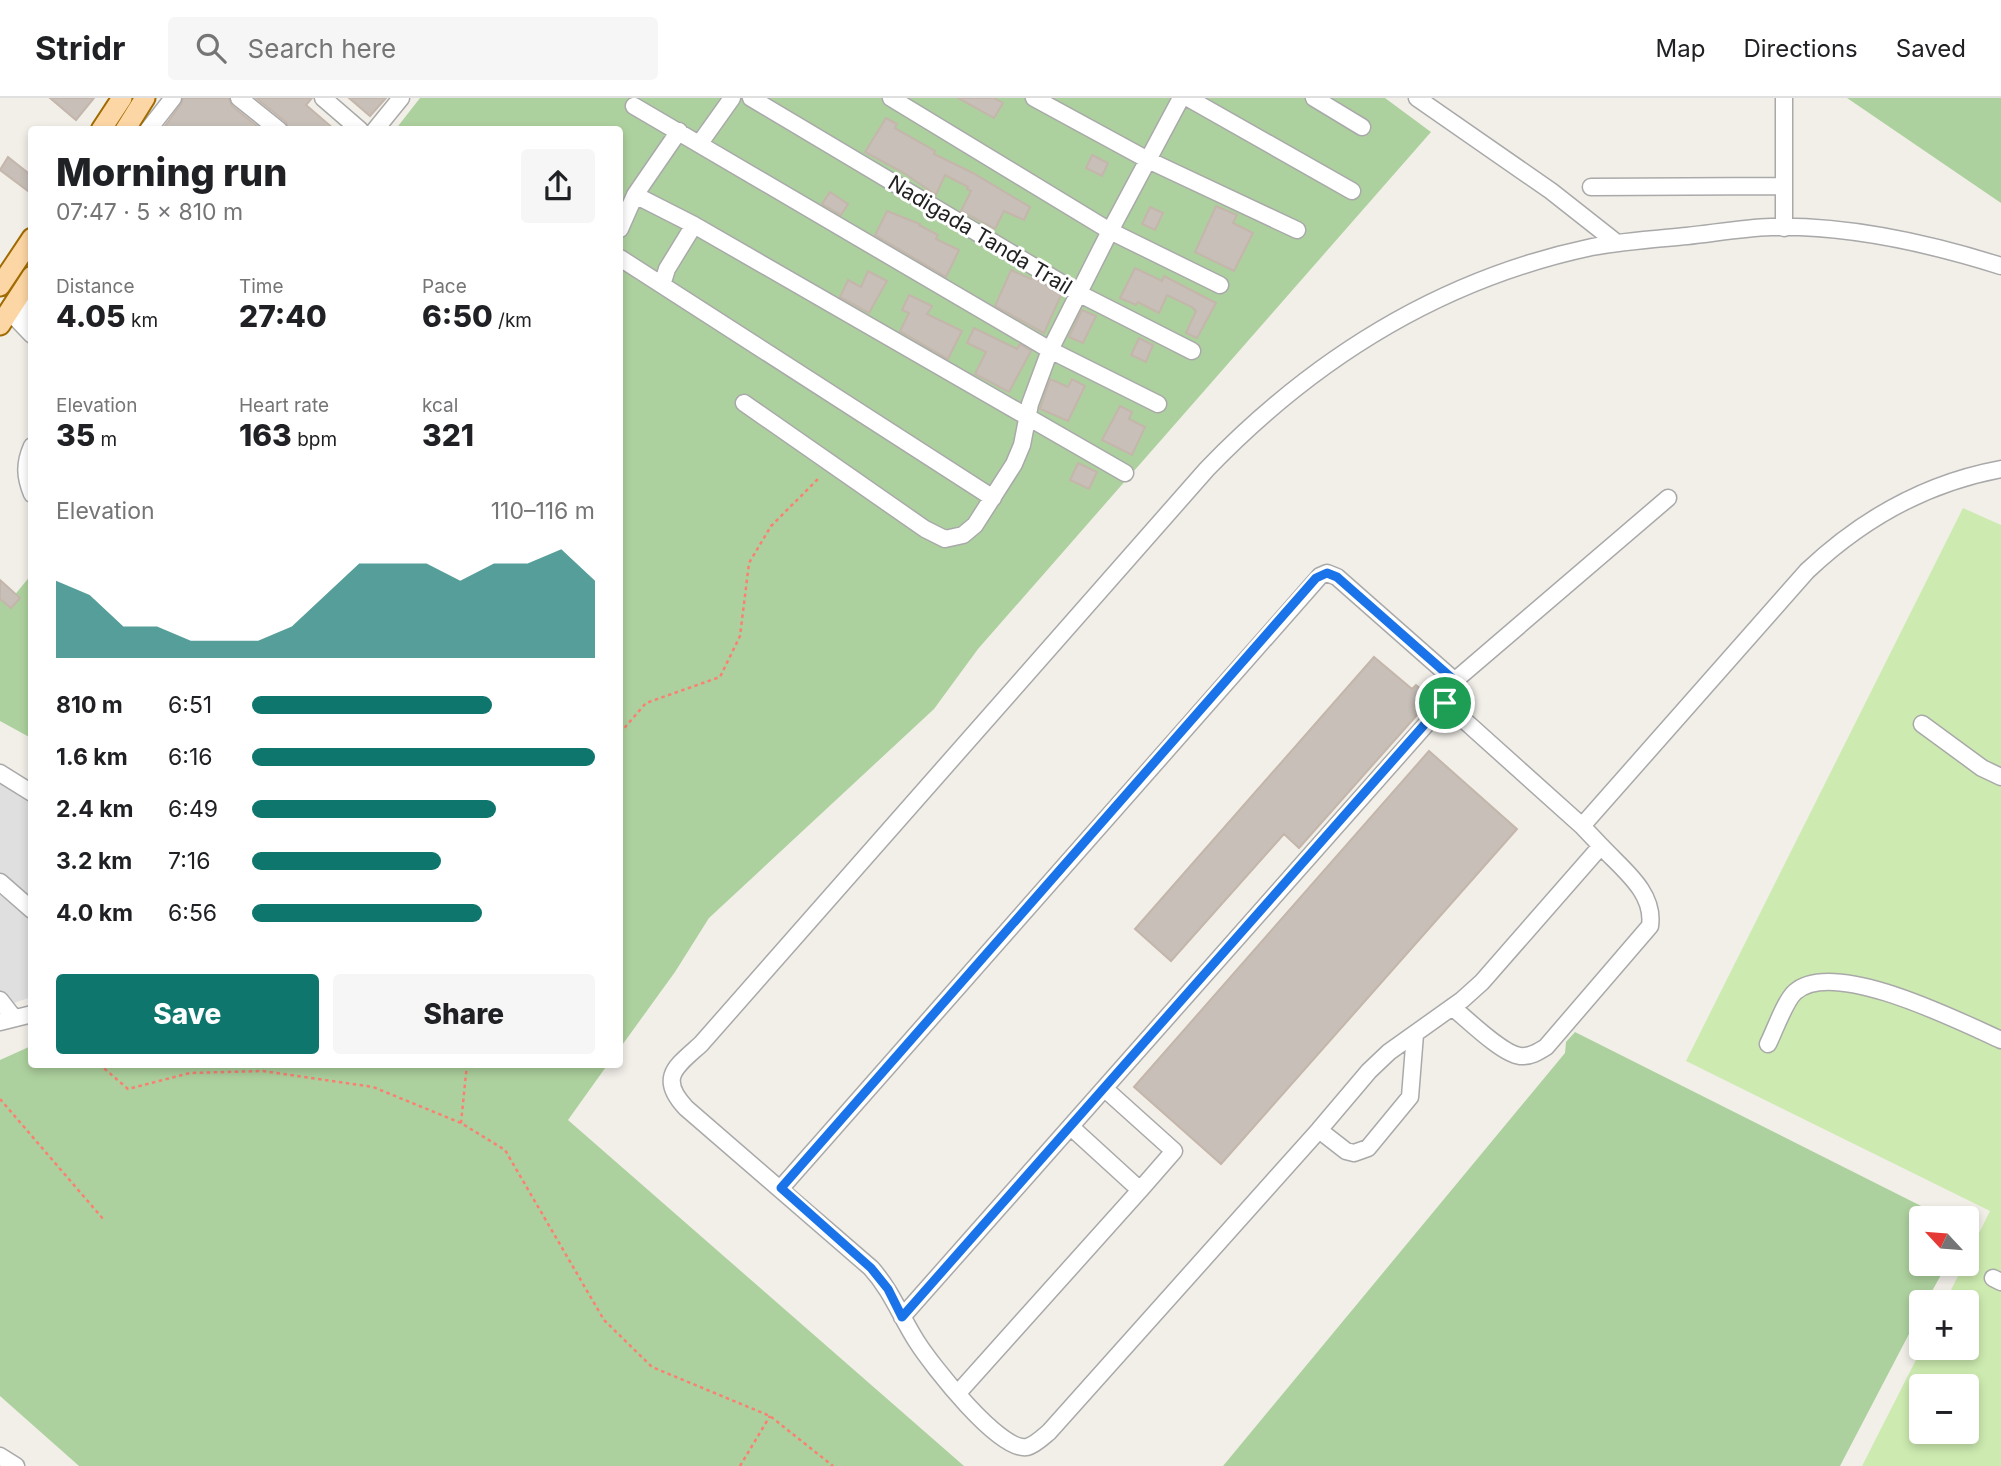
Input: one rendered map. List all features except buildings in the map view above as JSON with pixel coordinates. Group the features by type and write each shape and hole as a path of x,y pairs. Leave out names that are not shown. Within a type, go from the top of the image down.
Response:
{"main road":[{"path":"104,126 122,98"},
{"path":"128,126 145,98"},
{"path":"0,286 28,244"},
{"path":"8,312 28,282"}],"street":[{"path":"152,126 173,98"},
{"path":"239,98 274,126"},
{"path":"323,98 355,126"},
{"path":"378,126 401,98"},
{"path":"700,143 732,98"},
{"name":"Nadigada Tanda Trail","path":"751,98 1080,294 1192,351"},
{"path":"891,98 1110,230 1220,285"},
{"path":"1034,98 1148,160 1297,230"},
{"path":"744,403 925,529 945,539 963,536 975,525 1014,464 1050,350 1110,230 1181,98"},
{"path":"1188,98 1352,191"},
{"path":"1314,98 1362,127"},
{"path":"1417,98 1551,191 1617,243"},
{"path":"1784,98 1784,228"},
{"path":"634,106 1050,350 1158,404"},
{"path":"623,222 635,195 679,131"},
{"path":"1591,187 1784,186"},
{"path":"635,195 694,225 1125,473"},
{"path":"662,285 667,269 694,225"},
{"path":"1601,846 1482,982 1389,1052 1369,1071 1049,1432 1032,1446 1025,1448 1000,1438 958,1393 917,1343 888,1289 871,1268 678,1100 671,1082 676,1066 701,1044 1207,469 1242,432 1275,404 1356,345 1415,309 1479,280 1572,252 1617,243 1784,228 1848,230 1934,248 2001,266"},
{"path":"623,260 993,498"},
{"path":"8,312 28,313"},
{"path":"8,312 28,331"},
{"path":"28,456 25,477 28,484"},
{"path":"1582,826 1807,571 1826,553 1849,534 1899,503 1947,482 2001,469"},
{"path":"902,1317 1445,703 1455,681 1668,498"},
{"path":"781,1188 1316,578 1327,573 1337,577 1455,681"},
{"path":"1445,703 1582,826 1643,891 1649,902 1651,916 1650,926 1546,1047 1536,1053 1520,1056 1508,1051 1452,1007"},
{"path":"1922,724 1982,768 2001,778"},
{"path":"0,773 28,790"},
{"path":"0,882 28,906"},
{"path":"1768,1044 1793,993 1803,986 1817,982 1833,982 1908,998 2001,1040"},
{"path":"0,1000 7,1020 28,1015"},
{"path":"1319,1130 1346,1152 1354,1153 1368,1147 1410,1097 1415,1034"},
{"path":"958,1393 1174,1151 1105,1088"},
{"path":"1071,1127 1140,1189"},
{"path":"0,1456 16,1466"}],"path":[{"path":"623,730 646,703 720,677 740,636 749,563 771,526 833,464"},
{"path":"104,1068 128,1089 190,1073 263,1071 373,1087 461,1123 505,1150 604,1320 652,1367 770,1416 833,1466"},
{"path":"461,1123 467,1068"},
{"path":"0,1099 104,1220"},
{"path":"740,1466 770,1416"}],"shaded area":[{"path":"0,771 28,790 28,998 0,1008"}],"green space":[{"path":"420,98 1385,98 1431,132 978,649 934,709 709,918 675,972 623,1044 623,126 398,126"},
{"path":"1847,98 2001,98 2001,203"},
{"path":"1963,508 2001,525 2001,1466 1862,1466 1916,1360 1979,1360 1979,1290 1951,1290 1958,1276 1979,1276 1979,1233 1990,1211 1686,1061"},
{"path":"28,579 28,736 0,721 0,590 13,597"},
{"path":"1575,1032 1921,1206 1909,1206 1909,1276 1940,1276 1933,1290 1909,1290 1909,1334 1840,1466 1223,1466 1565,1053 1566,1042"},
{"path":"28,1047 28,1068 605,1068 568,1120 964,1466 79,1466 0,1396 0,1060"}],"route":[{"path":"1332,573 1455,681 1445,703 902,1317 888,1289 871,1268 781,1188 1316,578 1332,573"}]}
